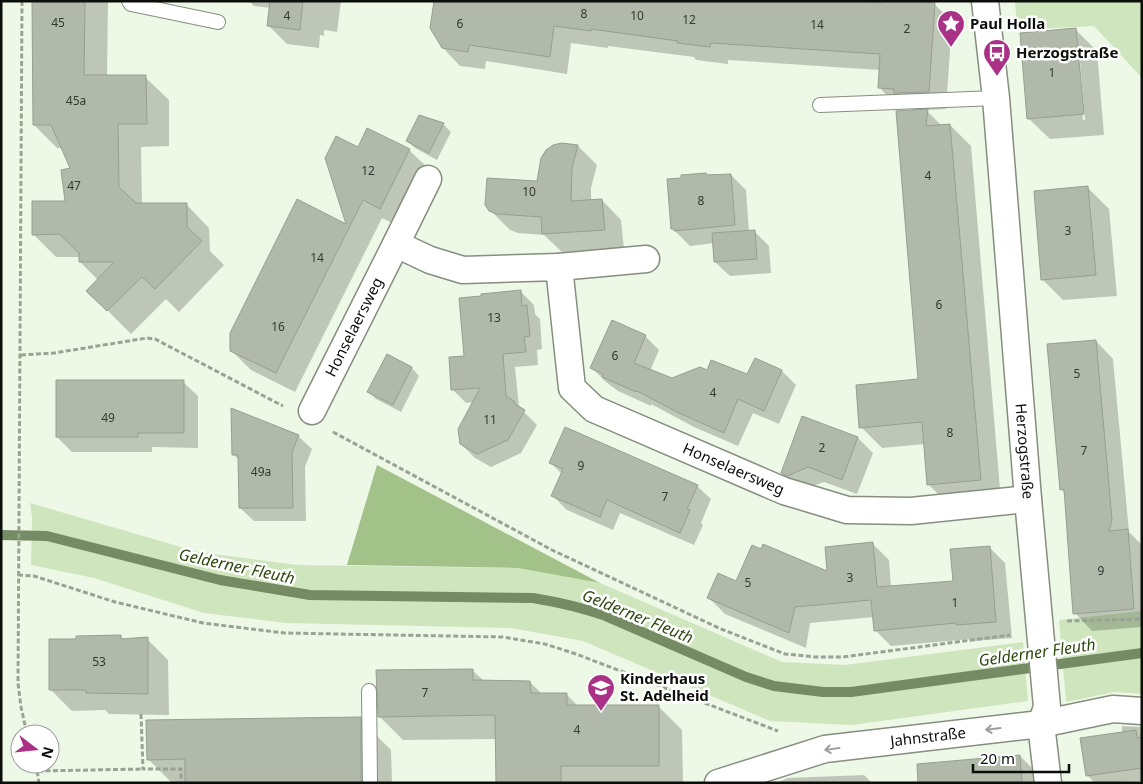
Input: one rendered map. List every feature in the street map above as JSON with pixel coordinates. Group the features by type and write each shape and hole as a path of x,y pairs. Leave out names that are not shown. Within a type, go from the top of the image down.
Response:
{"street":[{"name":"Herzogstraße","path":"985,1 996,98 1040,629 1048,783"},
{"name":"Honselaersweg","path":"309,416 428,179"},
{"path":"396,244 430,260 462,270 559,267 646,259"},
{"name":"Honselaersweg","path":"559,267 572,388 594,409 784,491 846,510 911,511 1028,499"},
{"name":"Jahnstraße","path":"718,783 825,749 1044,715 1113,709 1142,711"}],"lane":[{"path":"129,1 131,4 218,22"},
{"path":"820,105 996,98"},
{"path":"369,692 370,783"}],"path":[{"path":"22,1 18,683 25,724"},
{"path":"21,355 54,353 147,338 156,339 309,416 552,550 721,629 785,654 842,658 1019,634 1066,621 1142,619"},
{"path":"18,576 34,576 116,602 203,623 284,633 503,637 545,644 576,654 780,732"},
{"path":"141,714 143,769"},
{"path":"60,771 181,769 181,783"}],"green space":[{"path":"1015,1 1142,1 1142,78 1094,26 1017,30"},
{"path":"377,465 600,583 518,568 347,565"},
{"path":"30,503 198,552 297,565 518,568 600,583 782,662 845,665 1023,642 1028,701 852,725 770,721 583,641 511,628 286,623 204,613 94,578 31,565 32,517"},
{"path":"1142,611 1142,694 1115,692 1066,702 1059,620"}],"building":[{"path":"32,1 85,1 84,75 146,75 147,124 118,124 119,187 136,203 187,203 187,227 202,241 155,289 142,277 107,311 86,291 114,262 79,262 79,253 59,234 32,235 32,201 65,201 61,170 70,168 51,125 33,125"},
{"path":"270,1 303,1 300,30 267,26"},
{"path":"434,1 854,1 883,3 884,1 911,1 935,3 929,92 894,93 894,89 878,88 880,54 711,43 710,47 591,29 591,31 554,26 550,57 469,45 468,52 442,48 430,28"},
{"path":"1076,28 1084,114 1027,119 1020,33"},
{"path":"928,109 926,126 950,124 981,480 927,485 922,422 859,428 856,385 918,379 896,111"},
{"path":"419,115 444,123 429,153 406,141"},
{"path":"367,128 410,149 380,209 363,200 276,373 230,351 230,333 297,199 346,224 325,158 336,136 358,147"},
{"path":"562,143 578,145 572,168 571,201 602,199 605,230 542,234 541,217 497,214 489,211 485,205 487,178 537,181 541,158 546,150 553,145"},
{"path":"706,173 707,175 731,174 735,225 674,231 674,229 671,229 667,179 681,178 681,175"},
{"path":"1088,186 1096,275 1041,280 1034,191"},
{"path":"755,230 757,259 714,262 712,233"},
{"path":"521,290 522,306 527,305 530,336 524,337 526,352 503,354 506,396 525,410 508,440 477,454 460,444 458,429 480,388 451,390 449,357 464,356 459,298"},
{"path":"612,320 646,335 634,363 672,378 700,367 707,370 711,360 747,374 755,358 782,370 764,411 738,399 724,433 679,413 637,391 602,377 603,374 590,368"},
{"path":"1096,340 1112,520 1109,531 1128,529 1134,609 1073,614 1064,489 1060,490 1047,344"},
{"path":"387,354 412,367 393,405 367,392"},
{"path":"56,380 184,380 184,433 138,433 138,437 56,437"},
{"path":"231,408 299,435 292,452 293,508 239,508 238,455 232,455"},
{"path":"802,416 858,437 842,480 808,467 787,476 781,473"},
{"path":"565,427 698,485 687,509 690,510 680,533 607,500 600,517 551,496 563,469 549,463"},
{"path":"873,542 877,587 953,581 950,549 990,546 996,622 956,625 956,623 874,631 871,600 795,607 789,633 707,598 718,573 736,581 752,545 761,549 763,544 827,571 825,547"},
{"path":"121,635 121,639 148,637 148,694 86,693 86,690 49,690 49,639"},
{"path":"473,669 473,680 530,681 531,693 567,693 567,705 659,705 659,766 561,766 561,783 496,783 495,715 378,717 376,670"},
{"path":"361,717 361,783 185,783 185,759 147,760 146,720"},
{"path":"1136,730 1137,738 1142,737 1142,768 1086,776 1080,738"},
{"path":"1020,755 1022,783 918,783 917,764"}],"waterway":[{"name":"Gelderner Fleuth","path":"1,535 47,536 220,580 310,595 533,598 551,601 603,615 746,677 774,686 823,692 851,692 1142,653"}],"place":[{"name":"Paul Holla","path":"951,48"},
{"name":"Herzogstraße","path":"997,77"},
{"name":"Kinderhaus St. Adelheid","path":"601,712"}]}
